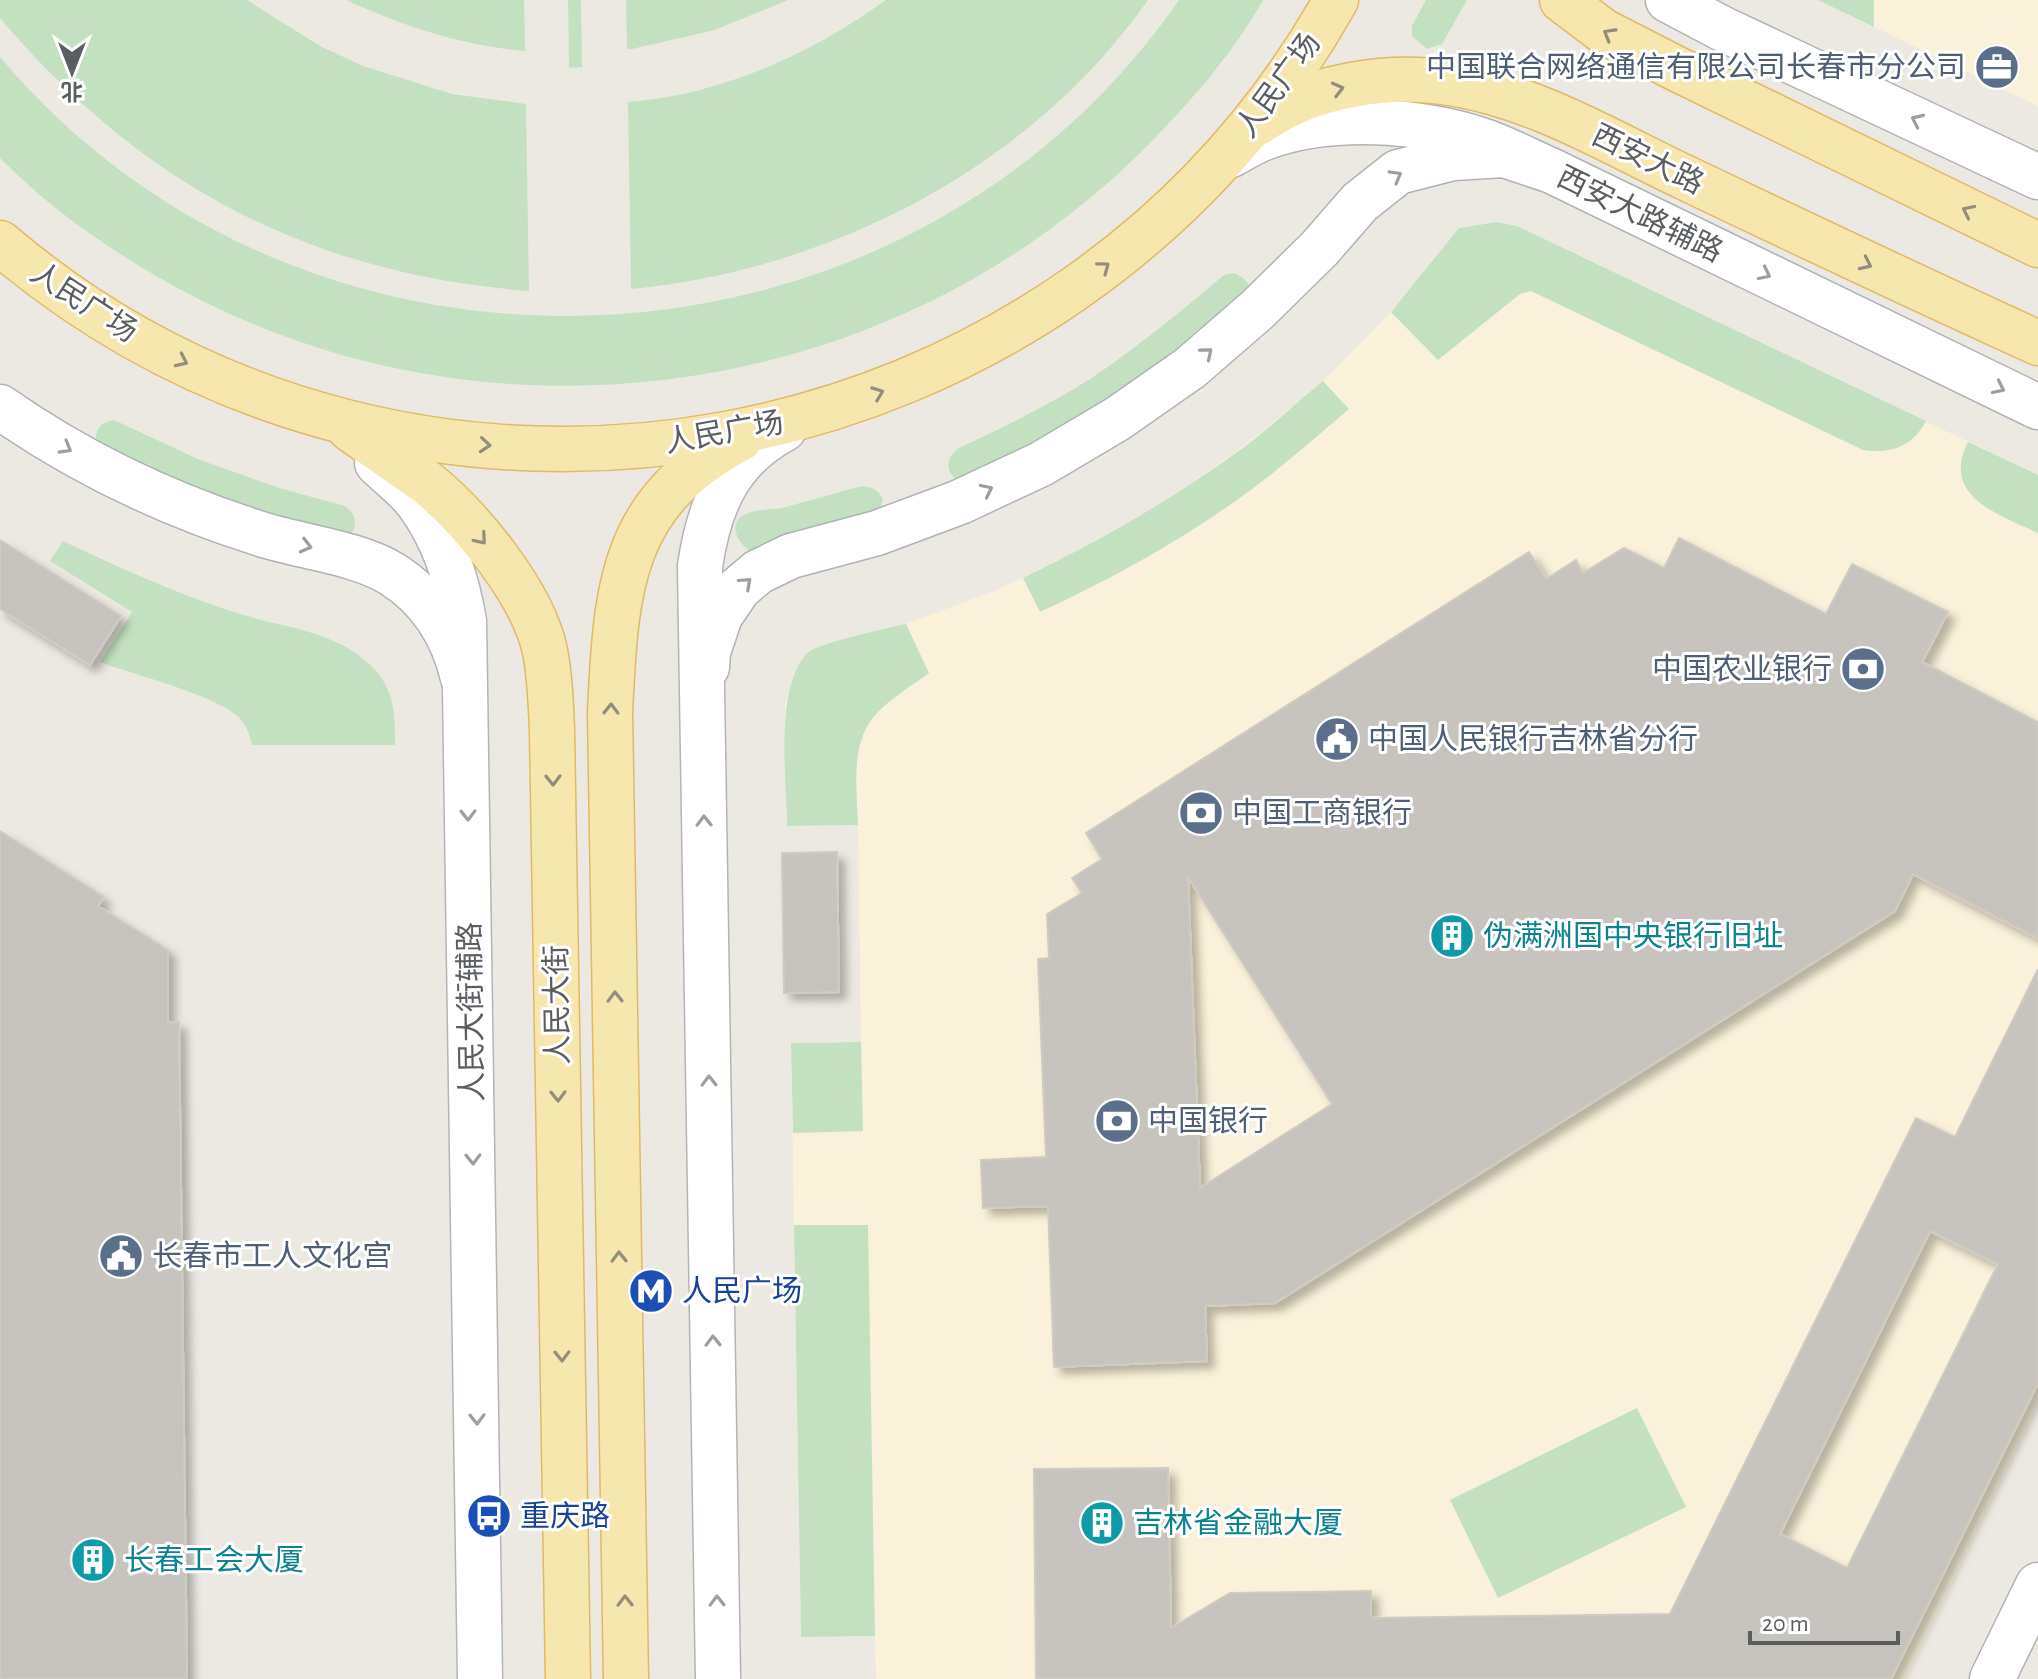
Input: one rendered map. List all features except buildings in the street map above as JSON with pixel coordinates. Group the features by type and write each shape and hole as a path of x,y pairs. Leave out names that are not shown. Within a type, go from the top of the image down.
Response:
{"main road":[{"name":"人民广场","path":"0,243 94,313 161,351 231,383 319,414 378,429 455,442 531,449 624,448 686,442 762,428 837,408 909,381 979,348 1045,309 1108,264 1168,214 1232,147 1270,102 1313,41 1336,0"},
{"path":"1562,0 1603,31 1651,56 2038,245"},
{"name":"西安大路","path":"1232,147 1272,113 1303,98 1356,85 1406,81 1455,84 1510,98 1578,125 2038,343"},
{"name":"人民大街","path":"319,414 428,484 464,519 520,591 533,615 544,648 552,731 568,1679"},
{"name":"人民大街","path":"626,1679 610,712 614,638 618,602 629,557 647,519 670,488 697,465 762,428"}],"street":[{"path":"1668,0 1723,29 2038,177"},
{"name":"西安大路辅路","path":"1232,147 1303,127 1352,122 1448,131 1485,141 2038,407"},
{"path":"702,705 708,652 720,616 739,588 758,572 791,556 877,533 960,502 1041,464 1117,419 1190,368 1257,310 1320,248 1360,202 1398,172 1453,158 1504,155 1552,171"},
{"path":"0,407 100,468 181,505 264,535 350,557 392,574 440,619 457,652 466,704"},
{"name":"人民大街辅路","path":"319,414 417,502 441,543 458,585 464,621 480,1679"},
{"path":"718,1679 700,566 706,526 718,496 739,465 764,440 809,415"},
{"path":"1992,1679 2038,1585"}],"shaded area":[{"name":"中国联合网络通信有限公司长春市分公司","path":"1818,0 2038,0 2038,106 1874,27"},
{"path":"1497,222 1517,226 2038,475 2038,1403 1905,1679 876,1679 875,1636 801,1637 791,1043 861,1042 858,825 787,826 785,703 797,667 812,649 906,624 997,590 1085,548 1169,499 1248,443 1323,381 1391,312 1459,228"}],"green space":[{"path":"0,0 247,0 320,46 363,66 452,94 526,104 529,291 449,281 374,265 303,241 236,211 172,174 112,129 55,77 0,18"},
{"path":"346,0 524,0 525,51 479,45 434,33"},
{"path":"568,0 581,0 582,67 569,68"},
{"path":"626,0 788,0 715,30 627,49"},
{"path":"886,0 1148,0 1100,60 1046,113 986,160 921,200 852,233 780,259 706,278 631,289 628,102 697,91 764,69 827,38"},
{"path":"1179,0 1263,0 1226,57 1166,127 1046,232 931,301 806,350 676,378 544,386 411,371 282,335 158,277 137,264 55,208 0,158 0,57 128,176 276,259 437,305 603,315 767,289 923,228 1062,131"},
{"path":"1426,0 1467,0 1442,44 1427,49 1412,36 1412,26"},
{"path":"1818,0 1874,0 1874,27"},
{"path":"1497,222 1517,226 1926,421 1914,437 1900,447 1883,451 1863,450 1531,291 1520,294 1438,360 1391,312 1459,228"},
{"path":"1234,273 1245,280 1250,292 1110,408 963,483 950,472 950,458 957,449 1093,377 1224,275"},
{"path":"1323,381 1349,409 1283,465 1218,513 1161,549 1040,612 1023,578 1166,500 1247,445"},
{"path":"114,420 200,460 279,488 345,506 354,517 352,533 349,537 268,522 98,449 96,438 100,426"},
{"path":"1968,442 2038,475 2038,533 1992,511 1968,490 1962,477 1961,461"},
{"path":"862,486 875,490 883,499 879,515 788,543 749,550 736,533 736,523 748,513 782,508"},
{"path":"63,541 193,598 311,633 346,647 376,671 387,688 394,715 395,745 252,745 243,722 218,704 100,662 132,612 50,561"},
{"path":"906,624 929,673 879,711 869,723 857,765 858,825 787,826 786,708 798,666 810,651 817,648"},
{"path":"861,1042 863,1131 793,1133 791,1043"},
{"path":"794,1225 868,1225 875,1636 801,1637"},
{"path":"1637,1408 1686,1507 1498,1598 1450,1500"}],"place":[{"name":"中国联合网络通信有限公司长春市分公司","path":"1997,67"},
{"name":"中国农业银行","path":"1863,669"},
{"name":"中国人民银行吉林省分行","path":"1337,739"},
{"name":"中国工商银行","path":"1201,813"},
{"name":"伪满洲国中央银行旧址","path":"1452,936"},
{"name":"中国银行","path":"1117,1121"},
{"name":"长春市工人文化宫","path":"121,1256"},
{"name":"人民广场","path":"651,1291"},
{"name":"重庆路","path":"489,1516"},
{"name":"吉林省金融大厦","path":"1102,1523"},
{"name":"长春工会大厦","path":"93,1560"}]}
